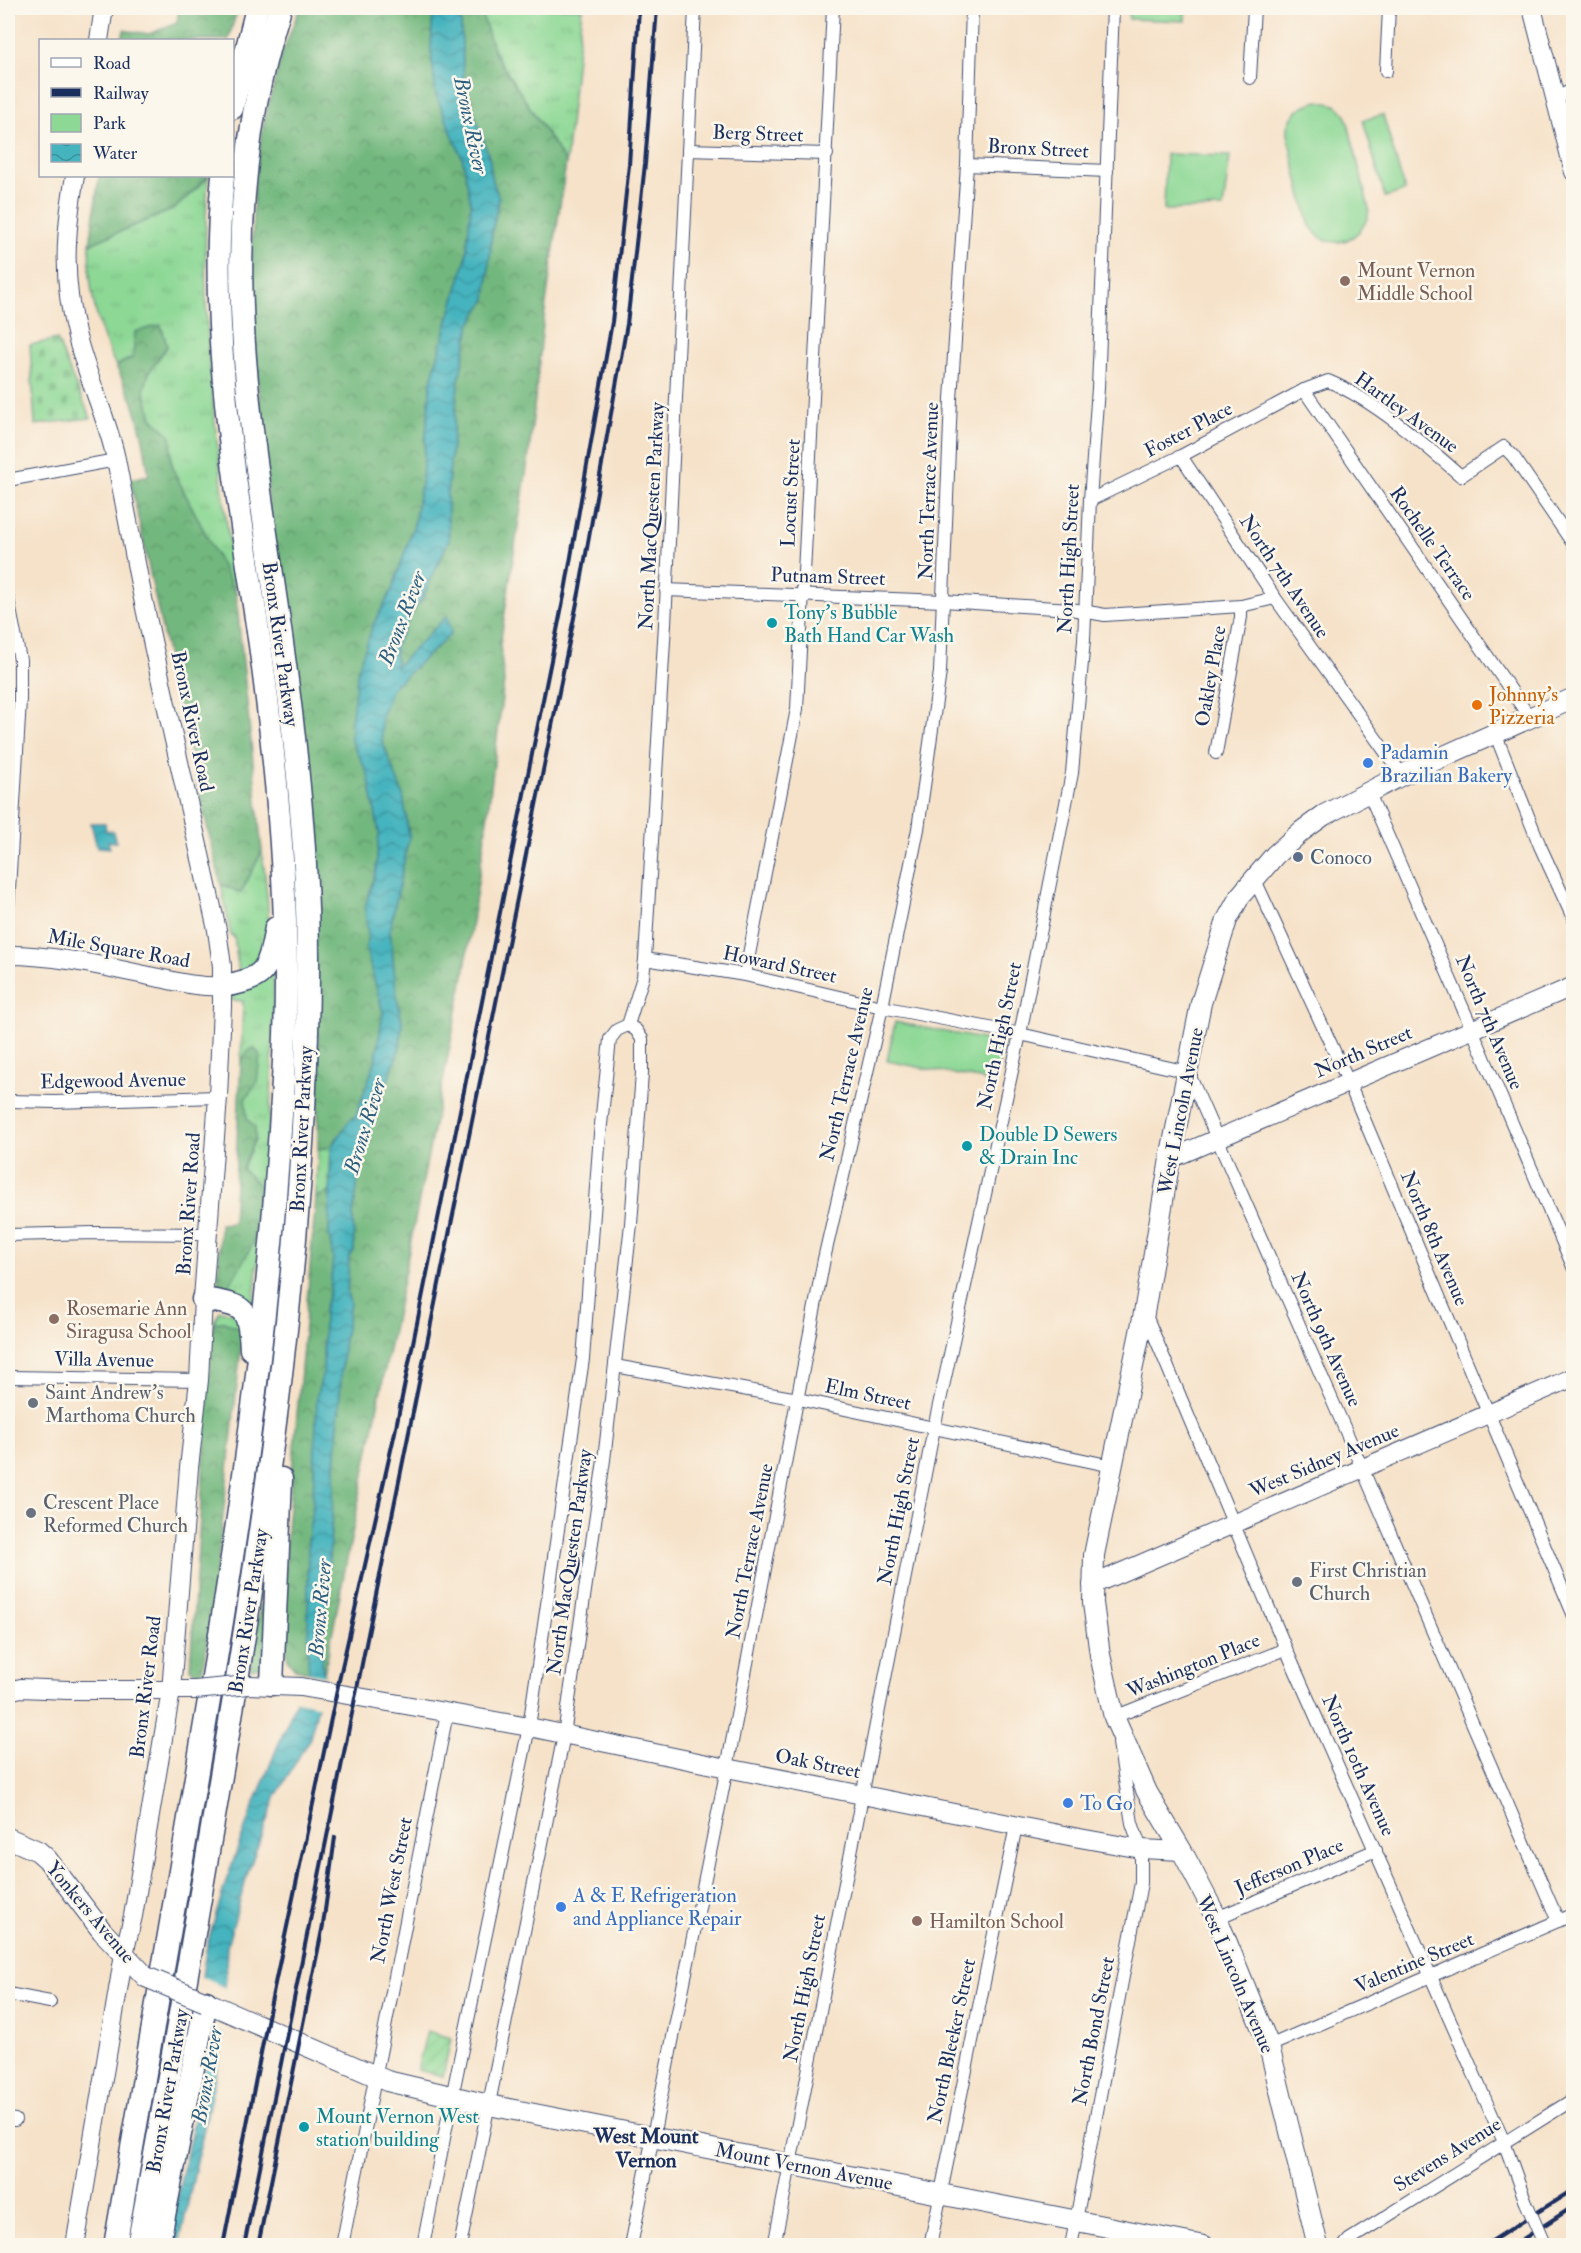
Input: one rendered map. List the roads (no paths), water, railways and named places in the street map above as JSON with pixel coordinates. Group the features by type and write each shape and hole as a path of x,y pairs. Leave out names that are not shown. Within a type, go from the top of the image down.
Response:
{"highway":[{"path":"234,100 257,8"},
{"name":"Bronx River Parkway","path":"138,2246 170,2076 261,1537 289,1308 302,1144 308,969 305,879 295,747 280,627 252,446 241,316 240,252 244,185 253,120 266,57 280,8"},
{"path":"266,57 290,8"},
{"name":"Bronx River Parkway","path":"115,2246 236,1538 253,1414 269,1263 280,1120 286,984 284,885 266,694 225,397 218,285 218,239 223,177"},
{"path":"222,986 251,980 264,971 272,952 284,885"},
{"path":"203,1299 236,1306 248,1318 253,1414"},
{"path":"272,1684 281,1494 278,1407"},
{"path":"158,2246 206,2002"}],"main road":[{"name":"West Lincoln Avenue","path":"1318,2246 1269,2046 1217,1918 1182,1851 1147,1792 1114,1717 1100,1655 1092,1586 1094,1555 1144,1313 1170,1159 1201,1003 1227,920 1240,896 1254,878 1302,831 1324,814 1402,775 1574,698"},
{"name":"Yonkers Avenue","path":"8,1838 38,1851 47,1859 102,1931 146,1977 206,2002"},
{"name":"Mount Vernon Avenue","path":"206,2002 387,2081 452,2097 1204,2246"}],"street":[{"path":"99,39 104,8"},
{"name":"North MacQuesten Parkway","path":"423,2246 529,1727 583,1359 600,1134 610,1039 617,1030 628,1025 643,977 666,590 695,8"},
{"name":"Locust Street","path":"745,975 797,709 833,8"},
{"name":"North Terrace Avenue","path":"631,2246 727,1768 824,1260 882,1007 918,829 940,672 951,399 967,165 972,8"},
{"name":"North High Street","path":"774,2246 934,1428 1020,1034 1072,773 1085,612 1098,377 1113,8"},
{"path":"1251,78 1254,8"},
{"path":"1386,71 1389,8"},
{"path":"1532,8 1574,172"},
{"path":"1554,99 1574,88"},
{"name":"Berg Street","path":"688,150 827,154"},
{"name":"Bronx Street","path":"967,165 1107,171"},
{"name":"Bronx River Road","path":"75,177 68,212 65,266 69,300 77,339 109,429 139,579 217,930 222,966 218,1097 199,1380 189,1468 171,1691 75,2246"},
{"name":"Hartley Avenue","path":"1304,390 1328,381 1342,387 1425,445 1461,476 1504,447 1513,456 1574,545"},
{"name":"Foster Place","path":"1090,500 1181,456 1304,390"},
{"name":"Rochelle Terrace","path":"1304,390 1530,717"},
{"name":"North 7th Avenue","path":"1181,456 1275,598 1402,775"},
{"path":"8,480 116,460"},
{"name":"Putnam Street","path":"666,590 944,601 1071,609 1105,615 1241,606 1275,598"},
{"path":"8,599 20,660 20,700 8,908"},
{"name":"Oakley Place","path":"1216,753 1241,617 1241,606"},
{"path":"1495,733 1540,846 1574,920"},
{"name":"North 7th Avenue","path":"1368,791 1574,1269"},
{"name":"North 8th Avenue","path":"1254,878 1348,1082 1574,1616"},
{"name":"Mile Square Road","path":"8,955 34,956 90,964 202,986 222,986"},
{"name":"Howard Street","path":"645,959 745,975 882,1007 1020,1034 1188,1072"},
{"name":"North Street","path":"1170,1159 1574,986"},
{"name":"North MacQuesten Parkway","path":"460,2246 520,1941 564,1735 604,1460 631,1224 642,1072 642,1039 636,1030 628,1025"},
{"name":"North 9th Avenue","path":"1188,1072 1558,1921"},
{"name":"Edgewood Avenue","path":"8,1101 55,1102 218,1097"},
{"path":"8,1235 208,1234"},
{"name":"North 10th Avenue","path":"1144,1313 1286,1649 1504,2142 1545,2246"},
{"name":"Elm Street","path":"615,1366 798,1400 1112,1466"},
{"name":"Villa Avenue","path":"8,1377 199,1380"},
{"name":"West Sidney Avenue","path":"1092,1586 1234,1522 1574,1377"},
{"name":"Washington Place","path":"1114,1717 1286,1649"},
{"name":"Oak Street","path":"8,1691 21,1688 171,1691 272,1684 295,1686 529,1727 1016,1826 1141,1849 1182,1851"},
{"name":"North West Street","path":"342,2246 447,1713"},
{"name":"West Lincoln Avenue","path":"1114,1717 1132,1823 1141,1849"},
{"name":"North Bleeker Street","path":"930,2246 1016,1826"},
{"name":"North Bond Street","path":"1071,2246 1141,1883 1141,1849"},
{"name":"Jefferson Place","path":"1217,1918 1376,1850"},
{"name":"Valentine Street","path":"1269,2046 1574,1914"},
{"path":"8,1994 50,2002"},
{"name":"Stevens Avenue","path":"1344,2246 1376,2222 1574,2099"}],"water":[{"name":"Bronx River","path":"433,8 460,8 464,81 490,161 491,176 499,198 492,231 486,299 470,325 458,385 447,495 449,540 421,600 412,612 395,647 396,667 447,616 451,634 392,688 381,717 382,741 403,795 409,837 390,930 397,998 402,1021 400,1047 363,1147 353,1214 354,1251 349,1256 347,1292 350,1303 343,1346 322,1665 325,1678 310,1738 276,1796 248,1872 227,1946 223,2040 179,2245 166,2246 214,2031 202,1976 207,1945 227,1878 251,1812 296,1701 310,1678 308,1541 313,1501 317,1395 323,1372 324,1311 330,1290 333,1258 329,1234 331,1147 349,1121 356,1115 376,1059 383,1012 366,949 368,935 365,908 376,870 379,832 368,774 351,740 351,722 358,669 373,625 392,590 414,525 422,478 431,381 466,258 471,204 463,160 436,95 431,50"},
{"path":"91,823 105,823 106,831 113,831 116,842 108,841 110,848 97,847"}],"railway":[{"path":"223,2246 270,2007 340,1676 395,1432 565,591 612,322 629,165 639,8"},
{"path":"244,2246 579,593 627,324 645,164 657,8"},
{"path":"258,2246 323,1925 335,1837"},
{"path":"1484,2246 1574,2189"},
{"path":"1512,2246 1574,2206"}],"place":[{"name":"Mount Vernon Middle School","path":"1345,281"},
{"name":"Tony's Bubble Bath Hand Car Wash","path":"772,623"},
{"name":"Johnny's Pizzeria","path":"1477,705"},
{"name":"Padamin Brazilian Bakery","path":"1368,763"},
{"name":"Conoco","path":"1298,857"},
{"name":"Double D Sewers & Drain Inc","path":"967,1146"},
{"name":"Rosemarie Ann Siragusa School","path":"54,1319"},
{"name":"Saint Andrew's Marthoma Church","path":"33,1403"},
{"name":"Crescent Place Reformed Church","path":"31,1513"},
{"name":"First Christian Church","path":"1297,1582"},
{"name":"To Go","path":"1068,1803"},
{"name":"A & E Refrigeration and Appliance Repair","path":"561,1907"},
{"name":"Hamilton School","path":"917,1921"},
{"name":"Mount Vernon West station building","path":"304,2127"}],"district":[{"name":"West Mount Vernon","path":"646,2148"}]}
